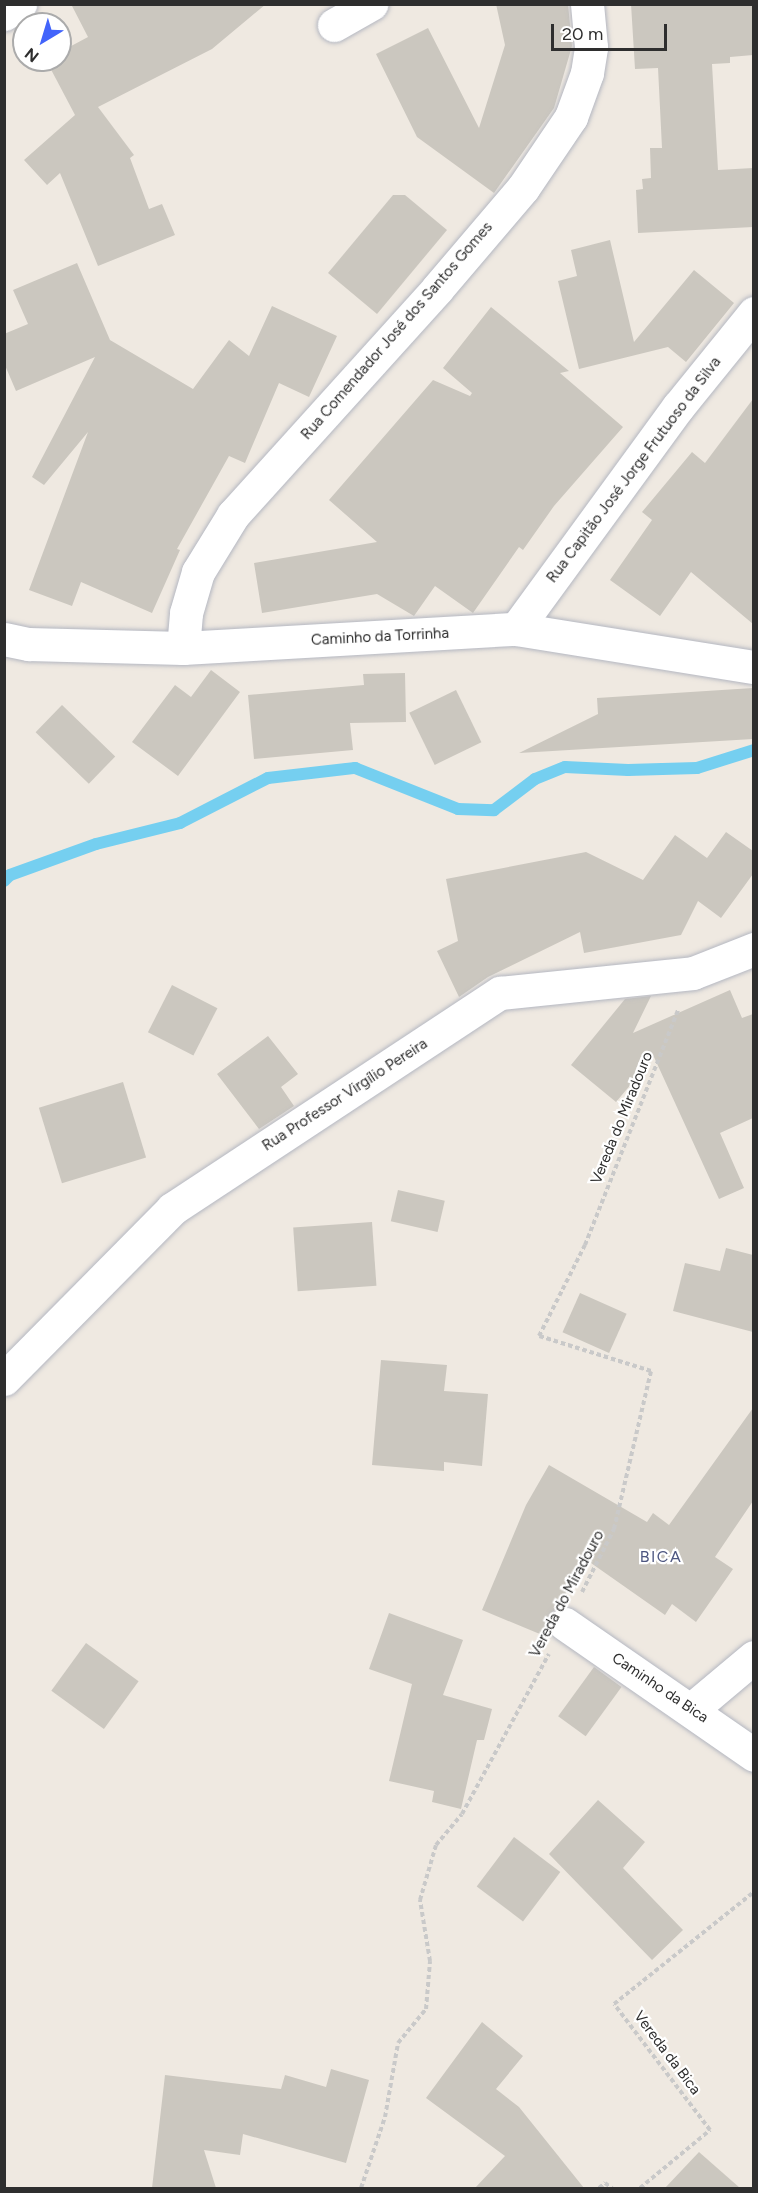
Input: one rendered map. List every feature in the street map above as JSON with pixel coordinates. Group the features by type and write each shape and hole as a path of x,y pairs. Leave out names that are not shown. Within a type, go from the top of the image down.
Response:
{"street":[{"path":"4,14 20,4"},
{"path":"334,25 371,4"},
{"name":"Rua Comendador José dos Santos Gomes","path":"183,648 186,613 198,572 233,515 445,280 523,188 571,117 587,73 591,47 587,4"},
{"name":"Rua Capitão José Jorge Frutuoso da Silva","path":"516,629 678,407 753,313"},
{"name":"Caminho da Torrinha","path":"4,639 28,644 183,648 516,629 753,667"},
{"name":"Rua Professor Virgílio Pereira","path":"4,1379 172,1209 500,993 693,973 753,949"},
{"name":"Caminho da Bica","path":"565,1624 692,1708 753,1755"},
{"path":"692,1708 753,1657"}],"path":[{"name":"Vereda do Miradouro","path":"361,2188 385,2117 398,2043 426,2009 430,1961 420,1900 436,1845 462,1814 614,1530 651,1371 539,1336 585,1245 693,973"},
{"name":"Vereda da Bica","path":"640,2188 710,2130 614,2004 753,1892"},
{"path":"599,2188 605,2182 612,2188"}],"building":[{"path":"71,4 266,4 212,49 98,107 134,155 130,158 149,209 162,204 175,235 98,266 60,173 47,185 24,160 75,115 52,72 72,72 72,46 88,37"},
{"path":"496,4 568,4 572,46 554,108 494,193 417,137 376,54 428,28 479,128 505,45"},
{"path":"631,4 753,4 753,55 730,57 730,63 712,64 718,170 753,168 753,227 638,233 636,190 643,189 642,179 651,178 650,148 662,148 658,68 635,69"},
{"path":"393,195 405,195 447,230 377,314 328,273"},
{"path":"610,240 634,342 694,270 734,303 686,362 668,347 579,369 558,281 577,276 571,250"},
{"path":"77,263 110,340 193,389 229,340 249,356 272,306 337,336 309,397 279,383 245,463 229,456 177,549 180,550 152,613 81,582 72,606 29,590 88,432 44,485 32,477 95,357 16,391 4,363 4,334 28,324 13,290"},
{"path":"491,307 569,371 560,373 623,427 554,506 523,550 519,547 473,613 435,586 414,616 377,594 262,613 254,563 377,542 329,500 433,380 470,396 472,393 443,368"},
{"path":"753,399 753,624 691,572 660,616 610,580 652,520 642,512 692,452 705,463"},
{"path":"211,670 240,692 178,776 132,742 175,685 191,697"},
{"path":"405,673 406,722 350,723 353,750 254,759 248,695 364,685 363,674"},
{"path":"753,688 753,739 519,753 598,714 597,698"},
{"path":"456,690 481,742 435,765 409,713"},
{"path":"62,705 115,756 89,784 36,732"},
{"path":"726,832 753,851 753,874 721,918 698,901 681,935 584,953 580,932 488,977 459,997 437,951 458,941 446,879 586,852 643,880 675,835 707,858"},
{"path":"172,985 217,1008 193,1055 148,1032"},
{"path":"730,990 742,1018 753,1014 753,1118 720,1133 744,1188 719,1199 654,1057 616,1102 571,1065 625,999 651,996 633,1033"},
{"path":"268,1036 298,1074 281,1087 294,1106 259,1129 217,1074"},
{"path":"123,1082 146,1158 62,1183 39,1108"},
{"path":"398,1190 445,1201 438,1232 391,1221"},
{"path":"372,1222 376,1286 298,1291 293,1228"},
{"path":"726,1248 753,1255 753,1332 673,1311 685,1263 720,1271"},
{"path":"580,1293 627,1314 609,1353 563,1332"},
{"path":"381,1360 447,1365 444,1391 488,1394 482,1466 444,1462 444,1471 372,1465"},
{"path":"753,1408 753,1501 715,1557 733,1569 696,1622 672,1604 665,1615 581,1556 560,1607 549,1614 547,1637 482,1610 526,1505 549,1465 647,1522 653,1513 669,1525"},
{"path":"389,1613 463,1640 443,1695 492,1709 484,1740 477,1740 461,1809 432,1802 434,1791 389,1781 412,1684 369,1669"},
{"path":"86,1643 139,1681 104,1729 51,1691"},
{"path":"594,1667 622,1687 586,1736 558,1716"},
{"path":"598,1800 645,1842 623,1868 683,1930 652,1960 549,1854"},
{"path":"514,1837 560,1872 523,1921 477,1887"},
{"path":"482,2022 523,2056 496,2089 519,2107 584,2188 475,2188 505,2156 426,2098"},
{"path":"331,2069 369,2080 346,2163 243,2134 240,2155 204,2150 216,2188 152,2188 165,2075 281,2089 285,2075 326,2087"},
{"path":"699,2152 740,2188 665,2188"}],"waterway":[{"path":"4,881 10,875 96,844 180,823 268,778 355,768 458,809 494,810 535,779 565,767 628,770 697,768 754,750"}],"district":[{"name":"BICA","path":"661,1557"}]}
